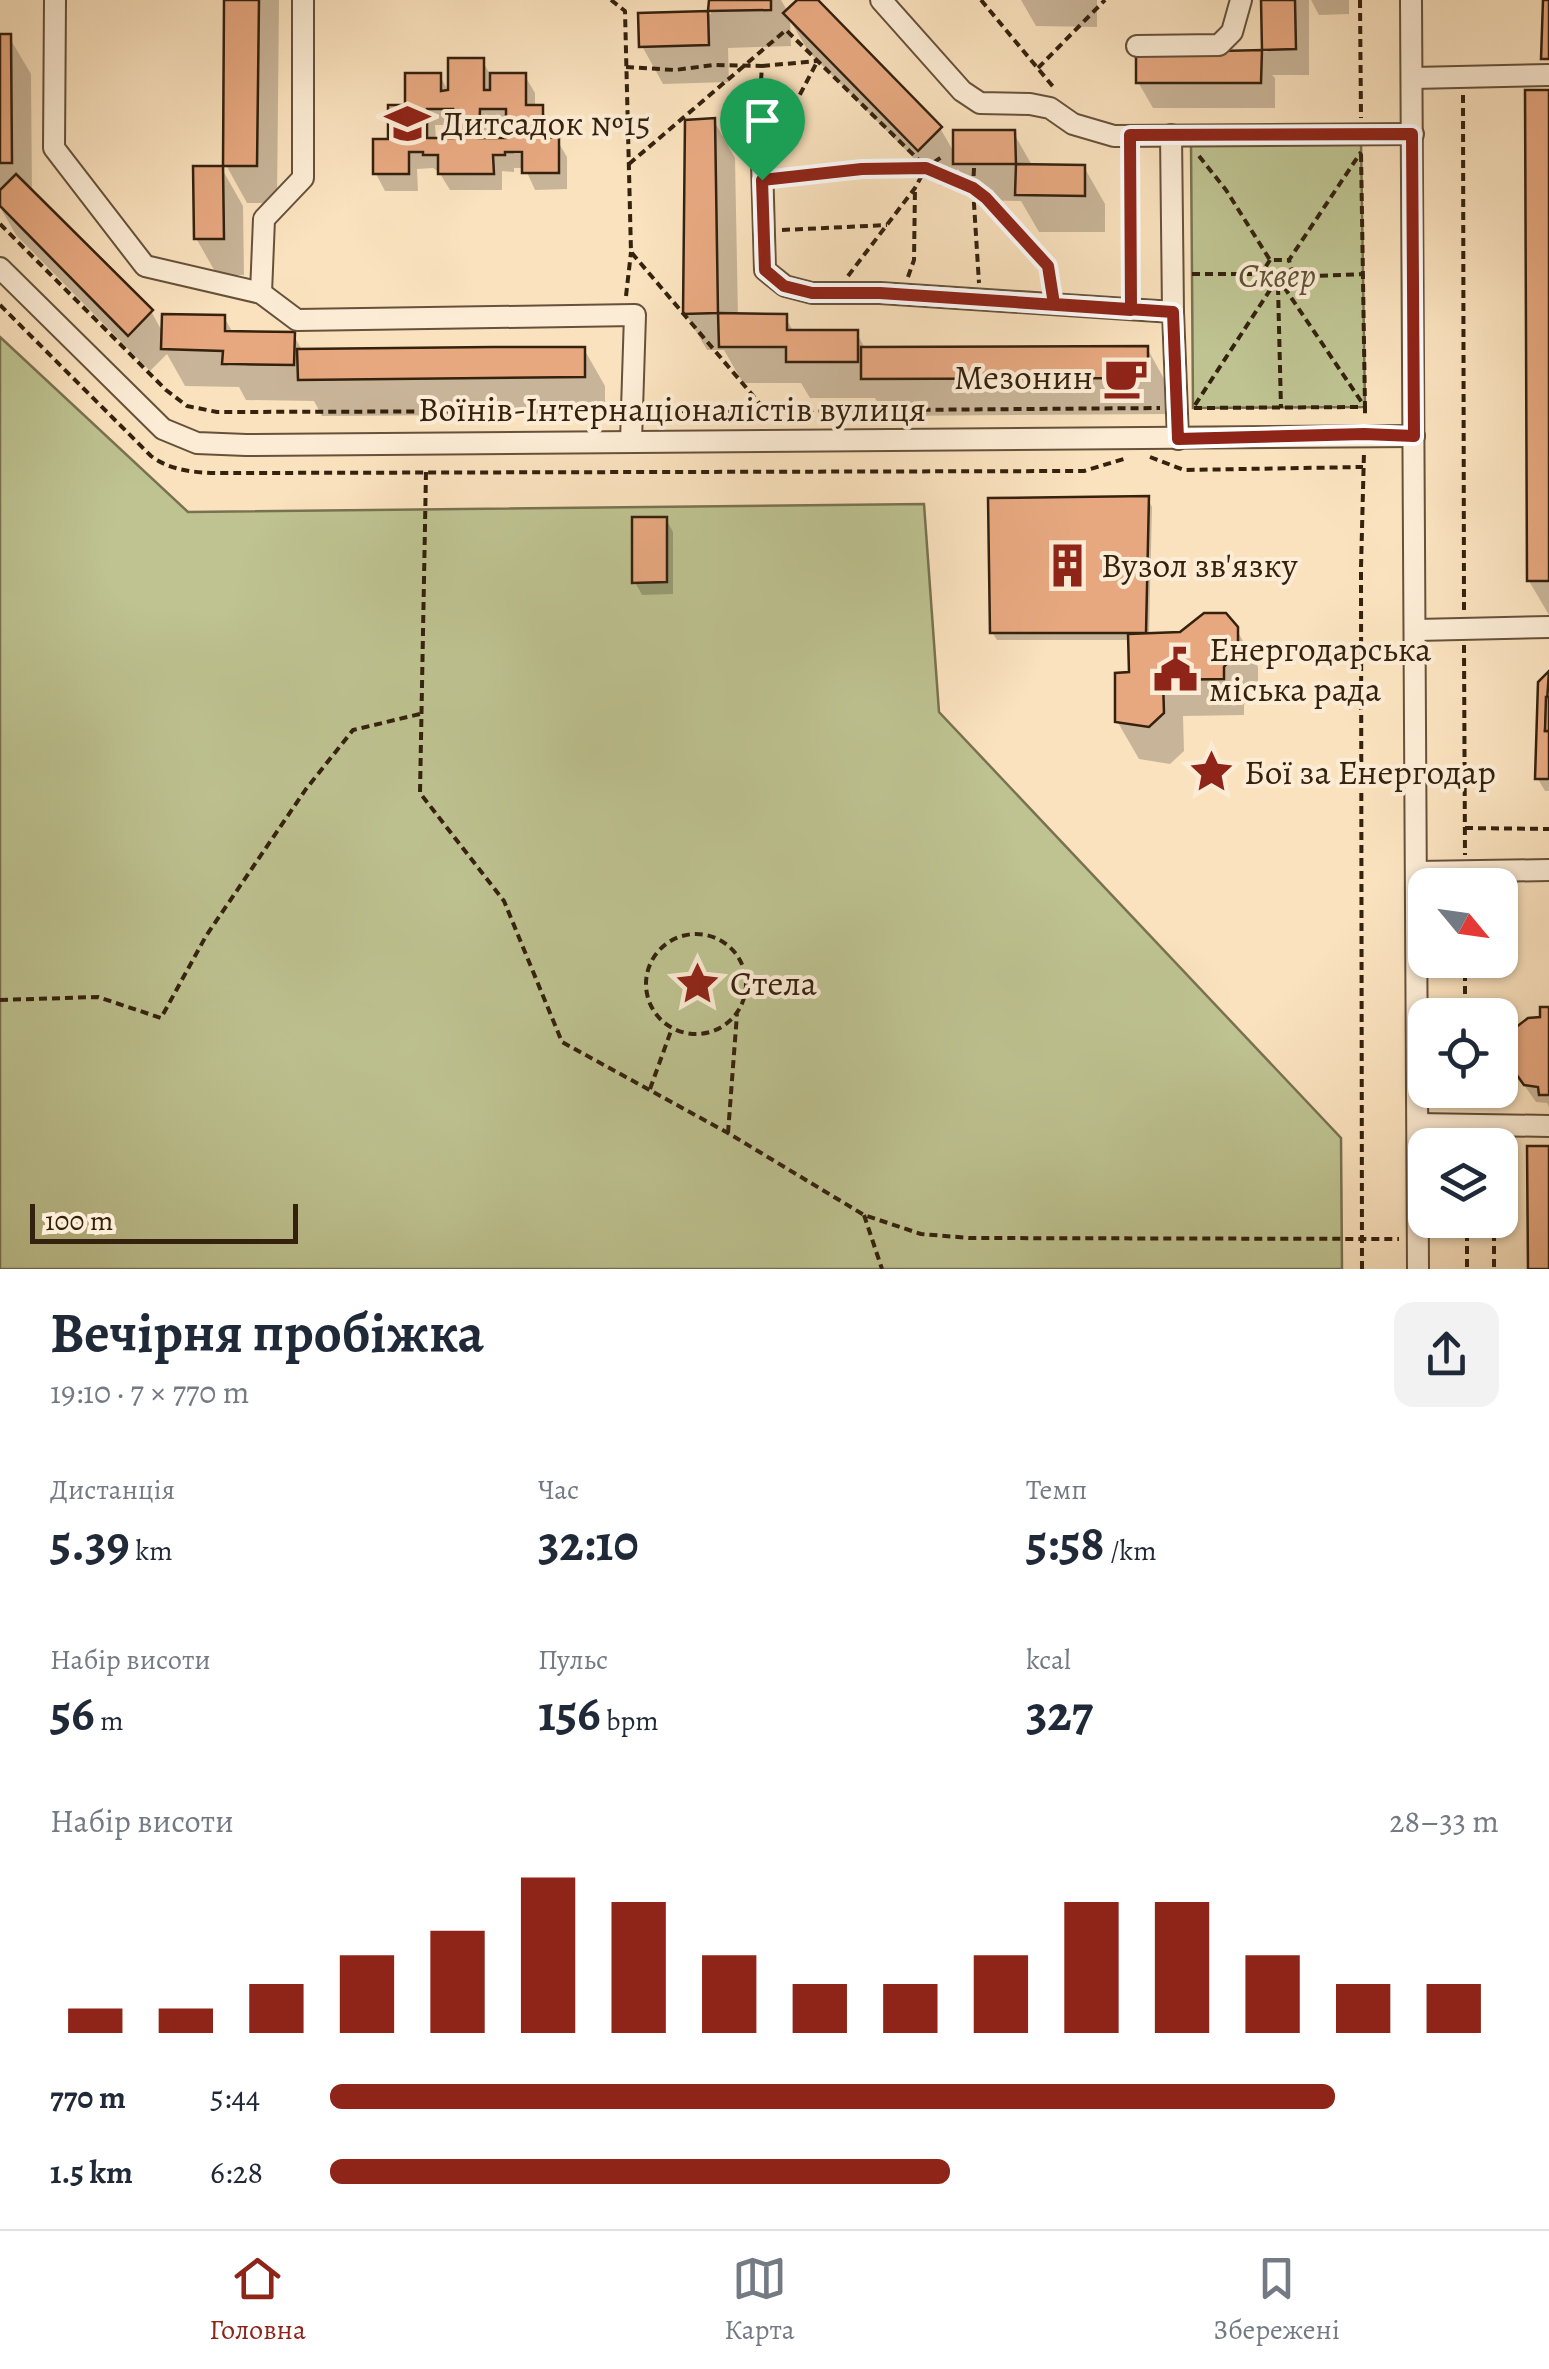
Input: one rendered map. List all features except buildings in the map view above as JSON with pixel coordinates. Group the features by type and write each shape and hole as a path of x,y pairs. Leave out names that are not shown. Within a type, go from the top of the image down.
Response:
{"street":[{"path":"55,0 54,148 145,266 261,293 297,320 635,316 632,441"},
{"path":"261,293 264,218 303,178 302,0"},
{"path":"880,0 962,91 980,103 1050,108 1073,124 1114,136 1412,134"},
{"path":"1137,46 1219,44 1232,32 1240,0"},
{"path":"1411,0 1416,868"},
{"path":"1412,78 1549,75"},
{"path":"761,127 765,270 784,286 812,293 903,294 1173,312"},
{"path":"1171,135 1178,439"},
{"name":"Воїнів-Інтернаціоналістів вулиця","path":"0,268 164,429 197,442 1414,436"},
{"path":"1417,630 1549,627"},
{"path":"1518,870 1549,870"},
{"path":"1417,978 1418,1269"},
{"path":"1418,1124 1549,1126"}],"path":[{"path":"981,0 1062,98"},
{"path":"1038,68 1105,0"},
{"path":"628,164 786,30 926,168 973,188 1048,266 1054,304"},
{"path":"762,66 761,127 785,123 817,62"},
{"path":"626,67 675,70 817,62"},
{"path":"1463,77 1465,868"},
{"path":"1130,135 1131,310"},
{"path":"1171,135 1203,159 1270,260"},
{"path":"1288,260 1361,152"},
{"path":"838,293 926,168 944,156"},
{"path":"762,180 862,169 926,168"},
{"path":"974,168 980,300"},
{"path":"903,294 914,260 915,188"},
{"path":"0,224 166,390 195,409 766,410"},
{"path":"764,230 888,225"},
{"path":"624,316 630,252"},
{"path":"1270,260 1288,260"},
{"path":"1173,273 1261,274 1270,260"},
{"path":"1288,260 1294,277"},
{"path":"1193,408 1272,287 1281,287 1294,277 1363,274"},
{"path":"1281,287 1281,408"},
{"path":"1281,287 1365,408 1362,1269"},
{"path":"994,471 1084,470 1141,454 1184,470 1363,467"},
{"path":"426,472 420,793 504,901 562,1042 864,1215 921,1234 969,1238 1418,1239"},
{"path":"0,1000 98,997 161,1018 206,936 306,789 353,730 422,714"},
{"path":"1465,828 1549,829"},
{"path":"711,935 737,953 745,968 747,984 737,1014 711,1032 694,1034 672,1028 651,1008 646,991 646,974 652,958 664,944 679,936 711,935"},
{"path":"728,1134 737,1014"},
{"path":"650,1090 672,1028"},
{"path":"864,1215 882,1269"},
{"path":"1467,1238 1468,1269"},
{"path":"1494,1238 1494,1269"}],"green space":[{"name":"Сквер","path":"1361,142 1365,407 1193,408 1191,144"},
{"path":"0,337 188,512 924,504 939,712 1341,1138 1342,1269 0,1269"}],"place":[{"name":"Дитсадок №15","path":"408,123"},
{"name":"Мезонин","path":"1126,377"},
{"name":"Вузол зв'язку","path":"1068,565"},
{"name":"Енергодарська міська рада","path":"1176,669"},
{"name":"Бої за Енергодар","path":"1211,772"},
{"name":"Стела","path":"697,983"}],"route":[{"path":"762,180 765,270 784,286 812,293 880,293 1131,310 1130,135 1412,134 1414,436 1178,439 1173,312 1131,310 1054,304 1048,266 986,198 973,188 926,168 862,169 762,180"}]}
